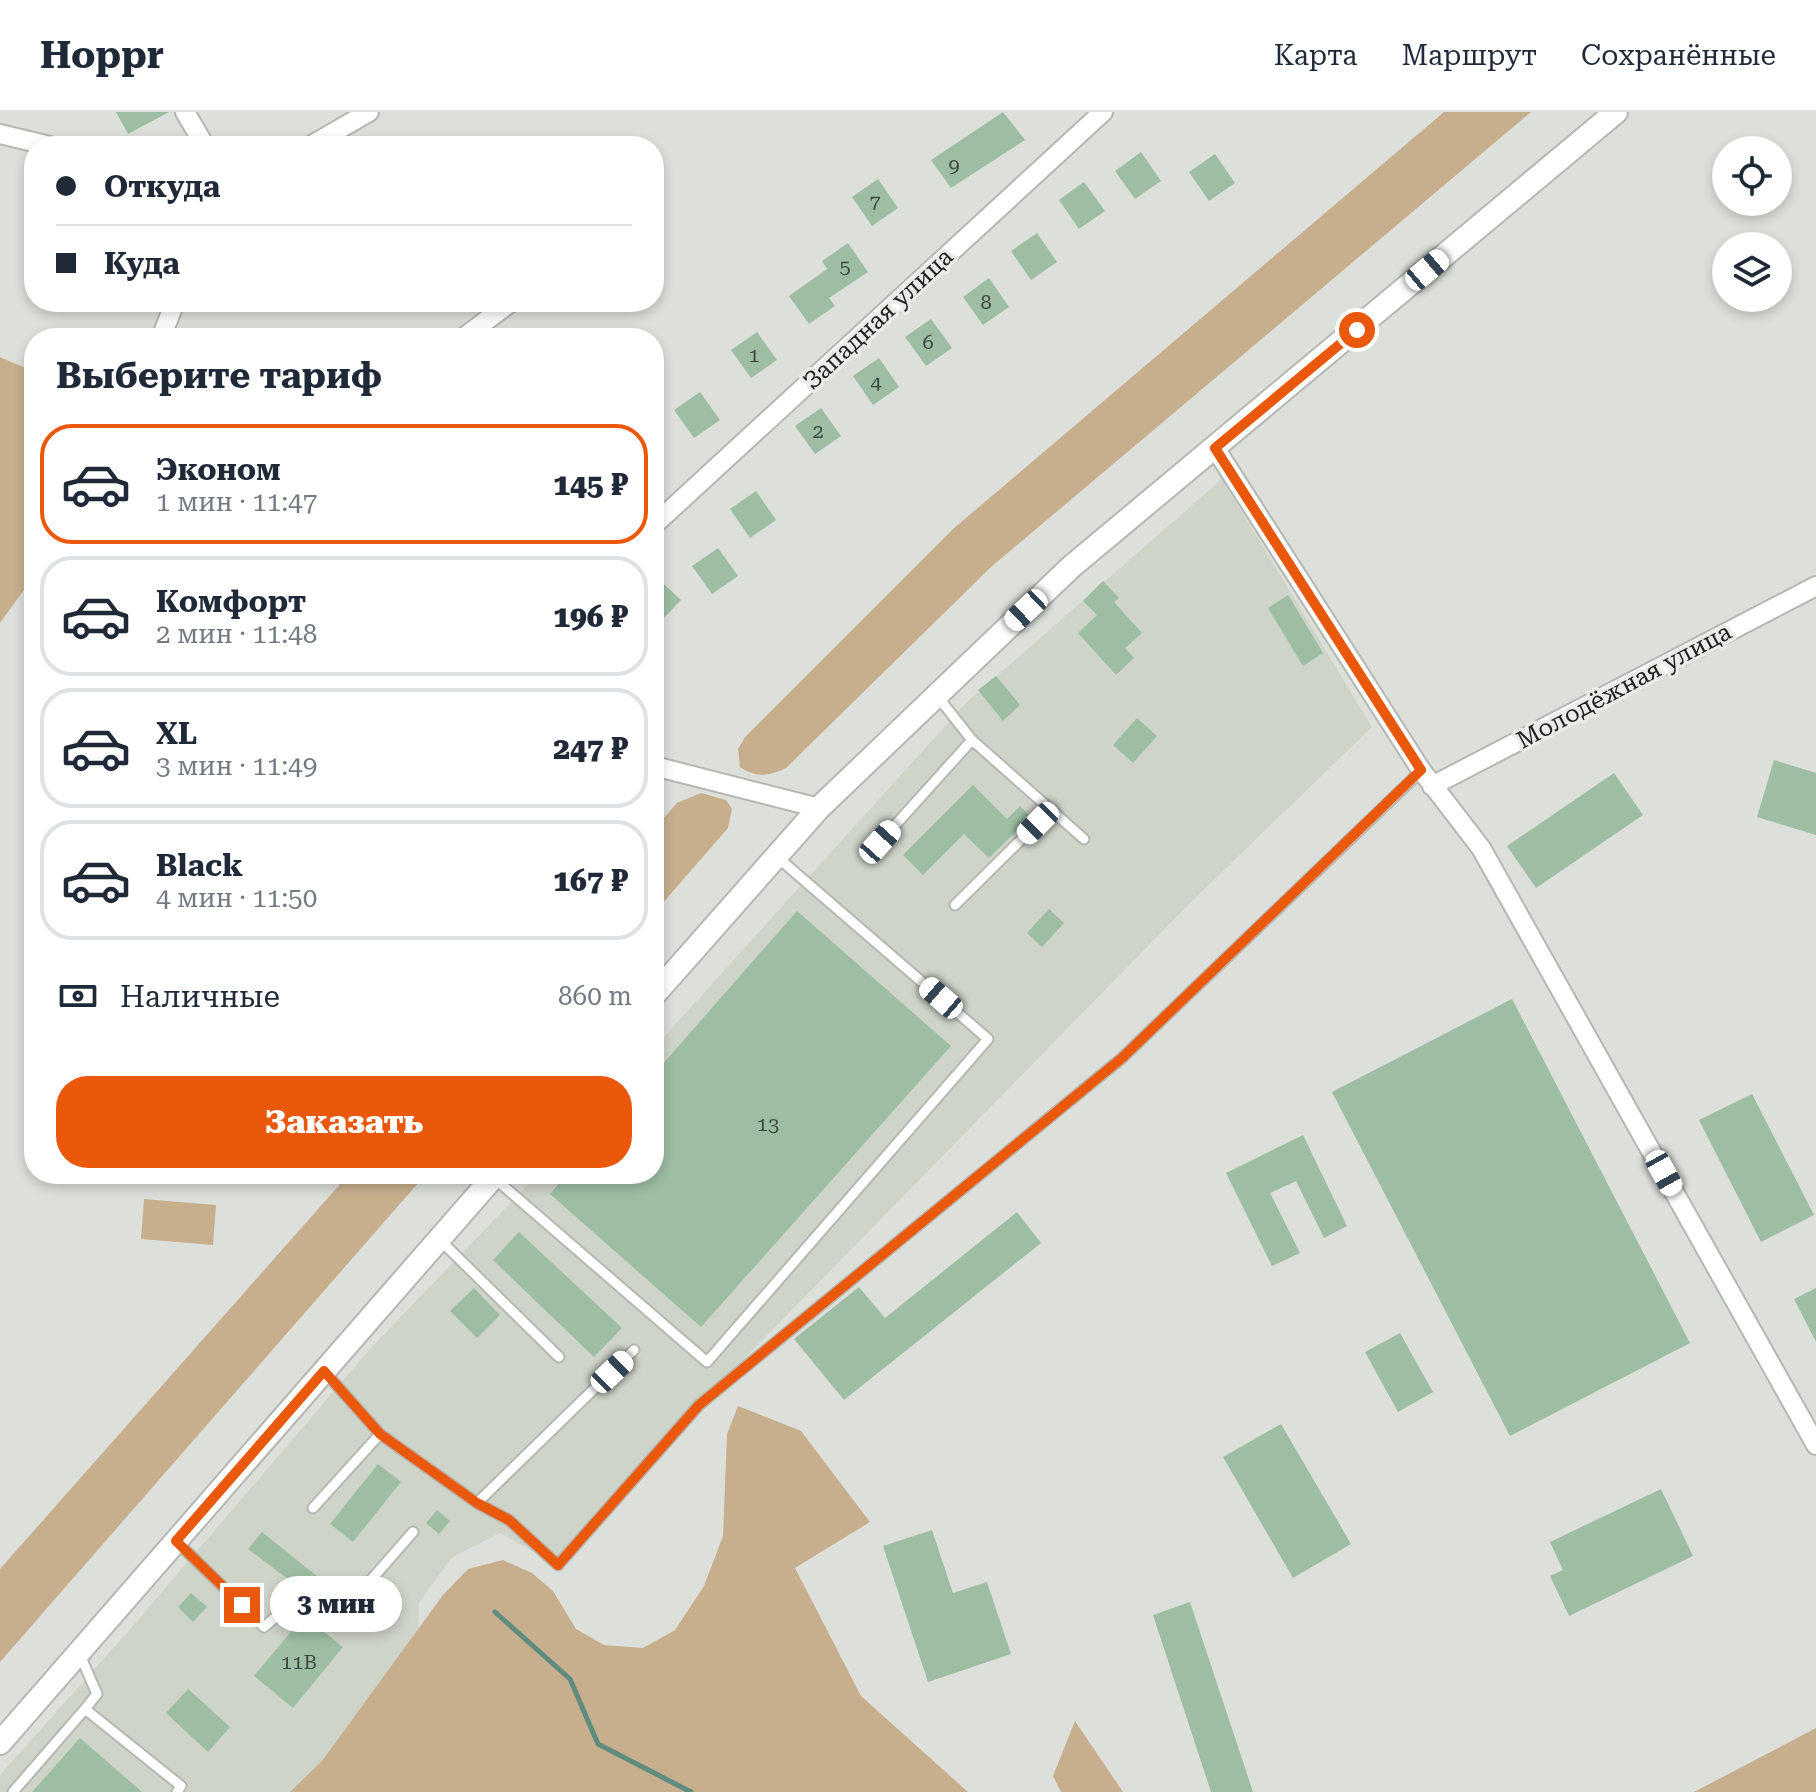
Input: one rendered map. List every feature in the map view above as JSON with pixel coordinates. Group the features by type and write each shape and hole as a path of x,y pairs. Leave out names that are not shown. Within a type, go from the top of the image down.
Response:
{"street":[{"path":"185,112 199,136"},
{"path":"327,136 369,112"},
{"name":"Западная улица","path":"664,516 1103,112"},
{"path":"664,984 819,808 1071,567 1616,112"},
{"path":"0,134 24,140"},
{"path":"476,328 498,312"},
{"path":"1215,448 1427,778 1481,848 1816,1445"},
{"name":"Молодёжная улица","path":"1427,778 1816,586"},
{"path":"664,769 819,808"},
{"path":"0,1743 487,1184"}],"lane":[{"path":"936,695 972,740 1084,839"},
{"path":"880,842 972,740"},
{"path":"324,1371 380,1434 477,1503 509,1520 558,1565 699,1405 1122,1058 1427,778"},
{"path":"955,905 1051,810"},
{"path":"503,1184 707,1362 988,1039 776,856"},
{"path":"439,1239 559,1357"},
{"path":"477,1503 634,1350"},
{"path":"313,1508 380,1434"},
{"path":"176,1541 264,1627 292,1603 342,1613 413,1532"},
{"path":"13,1792 97,1694 79,1652"},
{"path":"85,1709 181,1786 177,1792"}],"shaded area":[{"path":"1444,112 1531,112 991,567 786,768 763,775 740,767 738,749 745,737 953,529"},
{"path":"0,357 24,368 24,590 0,623"},
{"path":"1222,479 1372,727 1192,901 699,1405 558,1565 500,1533 451,1558 419,1603 413,1749 364,1792 0,1792 0,1775 132,1627 369,1350 528,1184 664,1184 664,1037 967,702"},
{"path":"701,793 726,800 732,809 728,828 664,902 664,818 677,803"},
{"path":"340,1184 417,1184 0,1662 0,1569"},
{"path":"144,1199 216,1205 213,1245 141,1239"},
{"path":"738,1406 801,1431 870,1522 795,1568 861,1696 968,1792 290,1792 322,1761 443,1595 468,1569 503,1560 532,1573 553,1591 576,1629 604,1645 643,1648 675,1630 704,1586 723,1536 727,1434"},
{"path":"1075,1721 1123,1792 1061,1792 1053,1776"},
{"path":"1816,1728 1816,1792 1694,1792"}],"building":[{"path":"116,112 169,112 128,134"},
{"path":"1003,112 1025,140 951,188 931,160"},
{"path":"1141,152 1161,181 1135,199 1115,171"},
{"path":"1215,154 1235,183 1209,201 1189,172"},
{"path":"878,179 898,208 872,226 852,197"},
{"path":"1084,182 1105,211 1079,229 1059,200"},
{"path":"1037,233 1057,262 1031,280 1011,251"},
{"path":"848,243 868,272 829,298 835,306 809,324 789,296 827,269 822,261"},
{"path":"989,278 1009,307 983,325 963,297"},
{"path":"931,319 952,348 926,366 905,337"},
{"path":"757,332 777,360 751,378 731,350"},
{"path":"879,358 899,387 873,405 853,376"},
{"path":"700,392 720,420 694,438 674,410"},
{"path":"821,408 841,436 815,454 795,426"},
{"path":"756,491 776,520 750,538 730,509"},
{"path":"718,548 738,576 712,594 692,566"},
{"path":"1103,581 1119,598 1114,602 1142,633 1125,648 1134,658 1116,675 1078,633 1097,615 1083,601"},
{"path":"664,584 681,600 664,618"},
{"path":"1288,595 1323,653 1303,666 1268,608"},
{"path":"996,676 1020,705 1003,721 978,690"},
{"path":"1137,718 1157,736 1133,763 1113,745"},
{"path":"1774,760 1816,773 1816,835 1757,817"},
{"path":"1614,773 1643,815 1536,888 1507,846"},
{"path":"973,785 1007,819 1020,806 1031,817 989,858 964,834 923,875 903,855"},
{"path":"1049,909 1064,923 1042,947 1027,933"},
{"path":"797,911 951,1046 701,1327 550,1194 558,1184 664,1184 664,1063"},
{"path":"1512,999 1690,1343 1510,1436 1332,1092"},
{"path":"1752,1094 1814,1215 1761,1242 1699,1120"},
{"path":"1303,1135 1347,1226 1324,1238 1296,1181 1270,1193 1300,1253 1272,1266 1226,1173"},
{"path":"1017,1212 1041,1243 844,1400 794,1339 859,1287 885,1318"},
{"path":"519,1232 622,1328 594,1357 493,1260"},
{"path":"474,1288 500,1315 477,1338 450,1311"},
{"path":"1816,1288 1816,1342 1794,1299"},
{"path":"1400,1333 1433,1392 1398,1412 1365,1352"},
{"path":"1281,1424 1351,1544 1293,1578 1223,1457"},
{"path":"378,1464 401,1482 353,1542 330,1524"},
{"path":"1661,1489 1693,1556 1569,1616 1550,1576 1563,1570 1550,1542"},
{"path":"437,1510 450,1521 439,1534 426,1523"},
{"path":"932,1530 953,1593 987,1582 1011,1654 928,1682 883,1546"},
{"path":"262,1532 328,1585 316,1600 248,1549"},
{"path":"191,1593 207,1607 193,1622 178,1607"},
{"path":"1190,1602 1253,1792 1211,1792 1153,1615"},
{"path":"304,1616 343,1647 293,1708 254,1676"},
{"path":"188,1689 230,1727 208,1752 166,1713"},
{"path":"80,1738 142,1792 32,1792"}],"waterway":[{"path":"495,1612 570,1679 598,1744 691,1792"}],"route":[{"path":"242,1605 176,1541 324,1371 380,1434 477,1503 509,1520 558,1565 699,1405 1122,1058 1421,770 1215,448 1357,330"}]}
